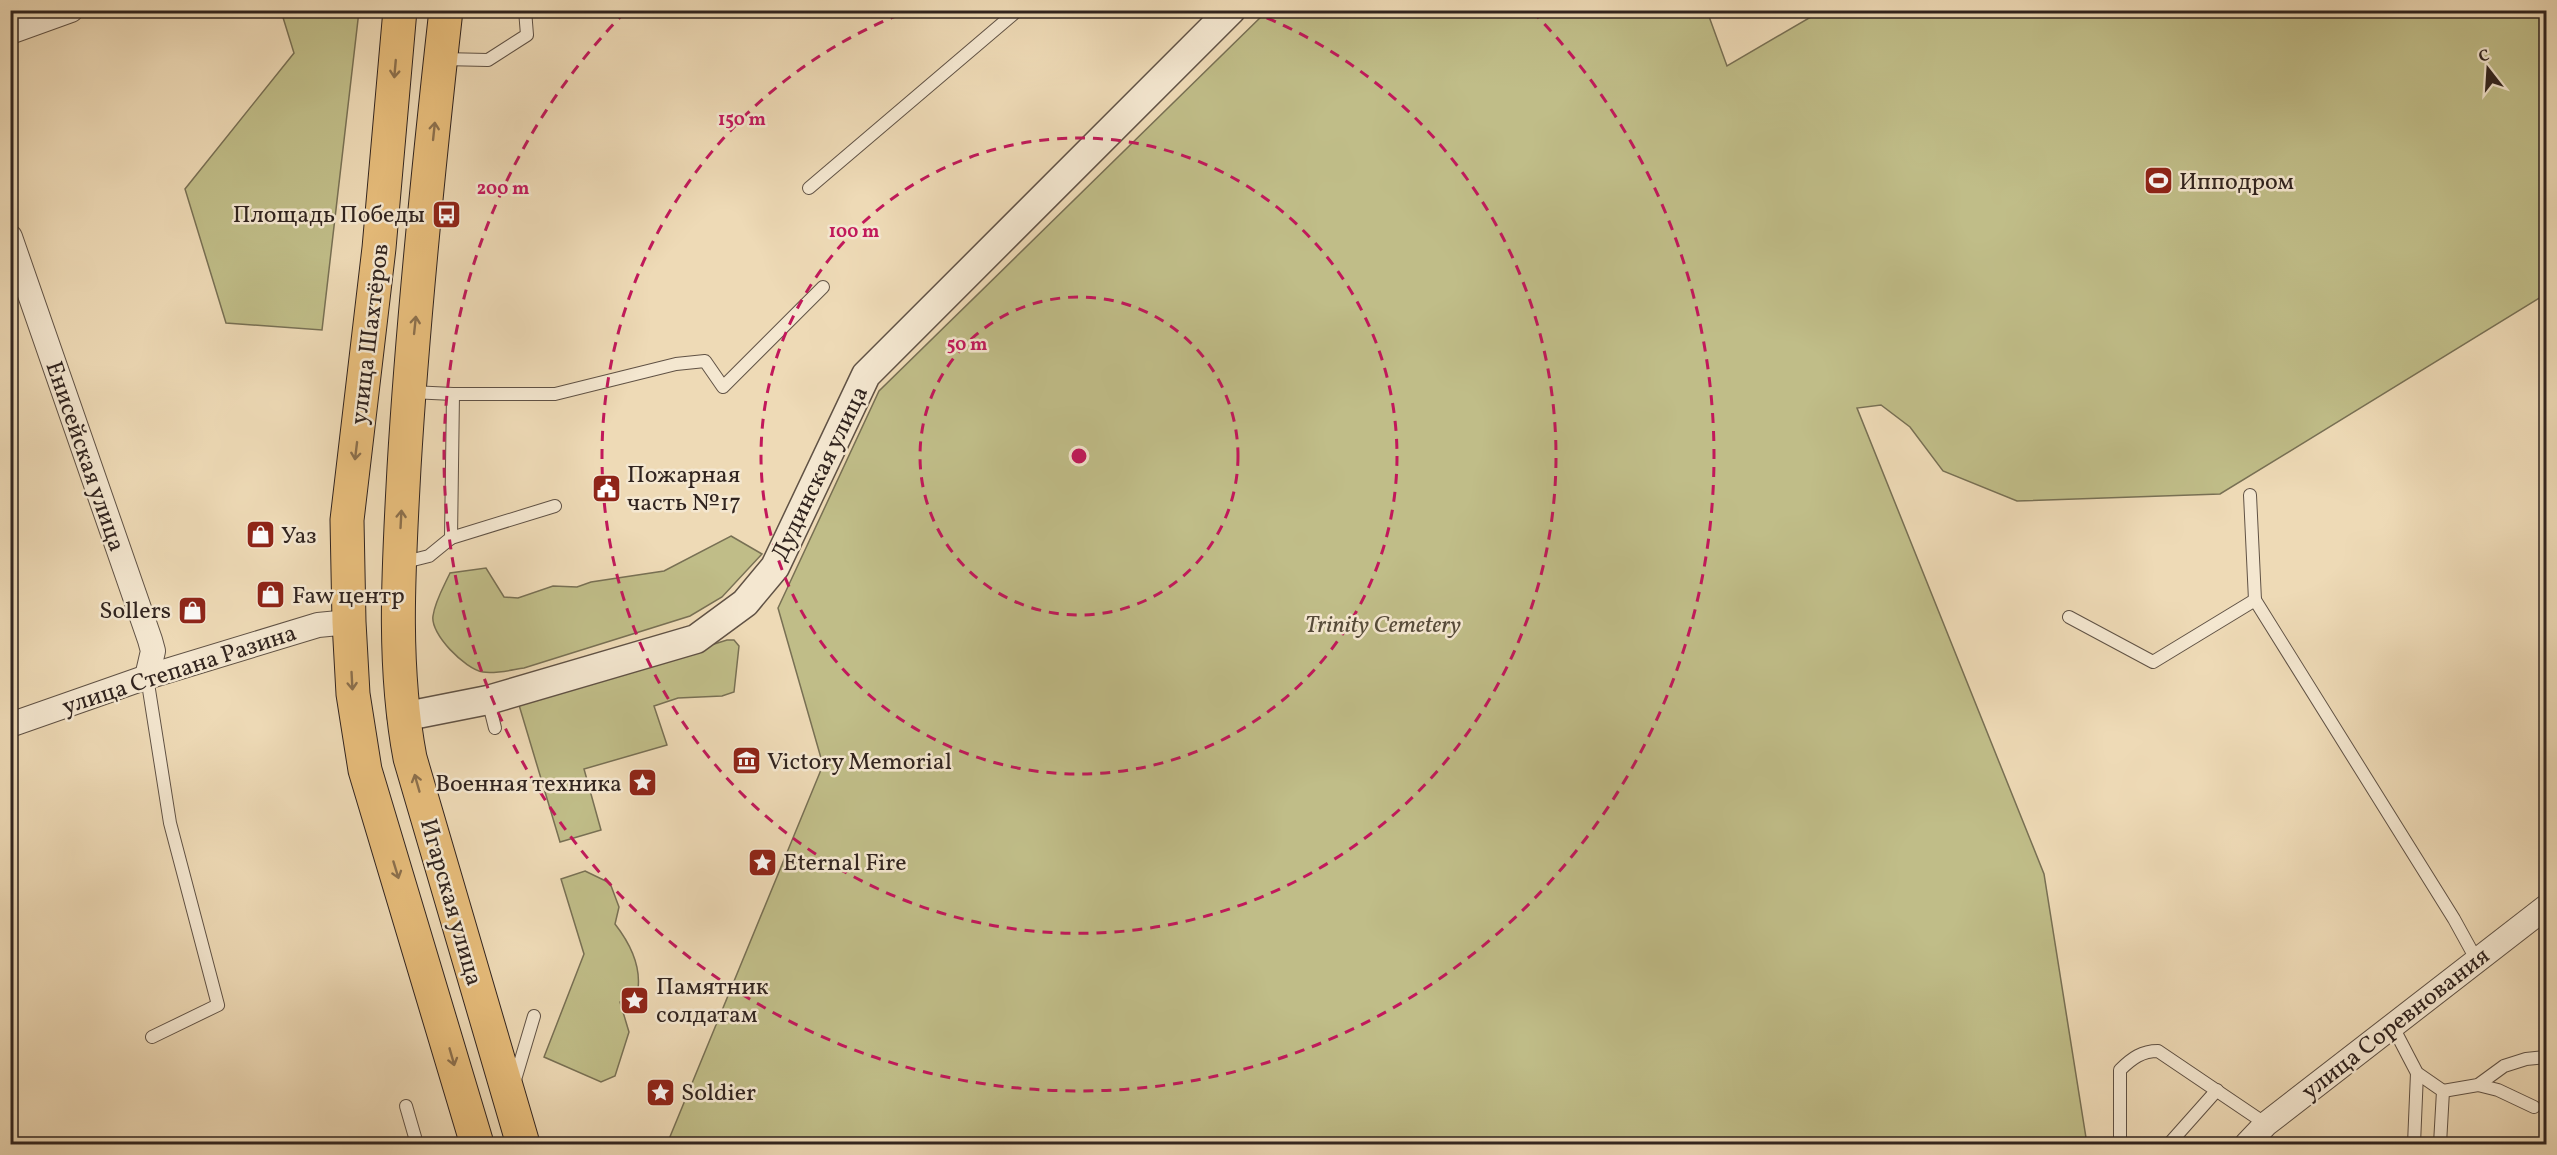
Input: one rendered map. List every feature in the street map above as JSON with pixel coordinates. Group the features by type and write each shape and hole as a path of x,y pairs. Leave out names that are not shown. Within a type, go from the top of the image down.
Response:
{"main road":[{"name":"улица Шахтёров","path":"349,622 347,520 379,248 400,10"},
{"name":"улица Шахтёров","path":"398,620 408,392 446,10"},
{"name":"Игарская улица","path":"398,620 402,717 410,758 523,1144"},
{"name":"Игарская улица","path":"349,622 353,694 365,770 477,1144"}],"street":[{"path":"10,32 71,10"},
{"name":"Дудинская улица","path":"402,717 488,699 696,639 745,603 775,567 866,375 1231,10"},
{"name":"Енисейская улица","path":"10,237 150,640 153,651 147,677"},
{"name":"улица Степана Разина","path":"10,725 147,677 318,625 349,622"},
{"name":"улица Соревнования","path":"2247,1144 2266,1124 2394,1027 2476,959 2547,907"}],"lane":[{"path":"441,59 488,60 527,36 525,10"},
{"path":"809,188 1017,10"},
{"path":"408,392 555,394 676,364 705,361 723,387 823,287"},
{"path":"451,538 453,394"},
{"path":"2250,495 2255,600 2448,909 2476,959"},
{"path":"400,563 429,556 451,538 555,506"},
{"path":"2069,617 2153,662 2255,600"},
{"path":"147,677 170,823 218,1005 152,1037"},
{"path":"488,699 495,728"},
{"path":"509,1101 534,1016"},
{"path":"2394,1027 2417,1073 2443,1091 2478,1085 2498,1090 2534,1107"},
{"path":"2120,1144 2120,1070 2130,1060 2145,1051 2158,1051 2266,1124"},
{"path":"2478,1085 2504,1066 2526,1059 2547,1057"},
{"path":"2414,1144 2417,1073"},
{"path":"2169,1144 2217,1090"},
{"path":"2440,1144 2443,1091"},
{"path":"406,1106 417,1144"}],"green space":[{"path":"281,11 359,11 322,330 226,323 185,189 294,53"},
{"name":"Trinity Cemetery","path":"1267,11 1707,11 1727,66 1821,11 2546,11 2546,294 2220,494 2017,501 1943,471 1910,427 1881,405 1857,408 2044,874 2087,1144 667,1144 823,765 778,608 879,391"},
{"path":"731,536 762,554 722,597 690,616 524,668 503,672 483,672 467,665 450,650 437,632 434,623 436,605 450,573 486,568 504,597 518,598 553,586 577,587 591,582 664,571"},
{"path":"727,640 734,640 739,646 734,692 722,696 678,698 654,706 667,745 584,769 601,830 560,842 519,705"},
{"path":"585,871 610,883 619,907 615,924 633,954 638,971 638,989 620,1002 629,1032 615,1076 601,1082 544,1057 584,954 561,879"}],"place":[{"name":"Ипподром","path":"2158,181"},
{"name":"Площадь Победы","path":"446,214"},
{"name":"Пожарная часть №17","path":"606,488"},
{"name":"Уаз","path":"260,535"},
{"name":"Faw центр","path":"271,595"},
{"name":"Sollers","path":"192,610"},
{"name":"Victory Memorial","path":"746,761"},
{"name":"Военная техника","path":"643,783"},
{"name":"Eternal Fire","path":"762,862"},
{"name":"Памятник солдатам","path":"635,1000"},
{"name":"Soldier","path":"660,1092"}]}
